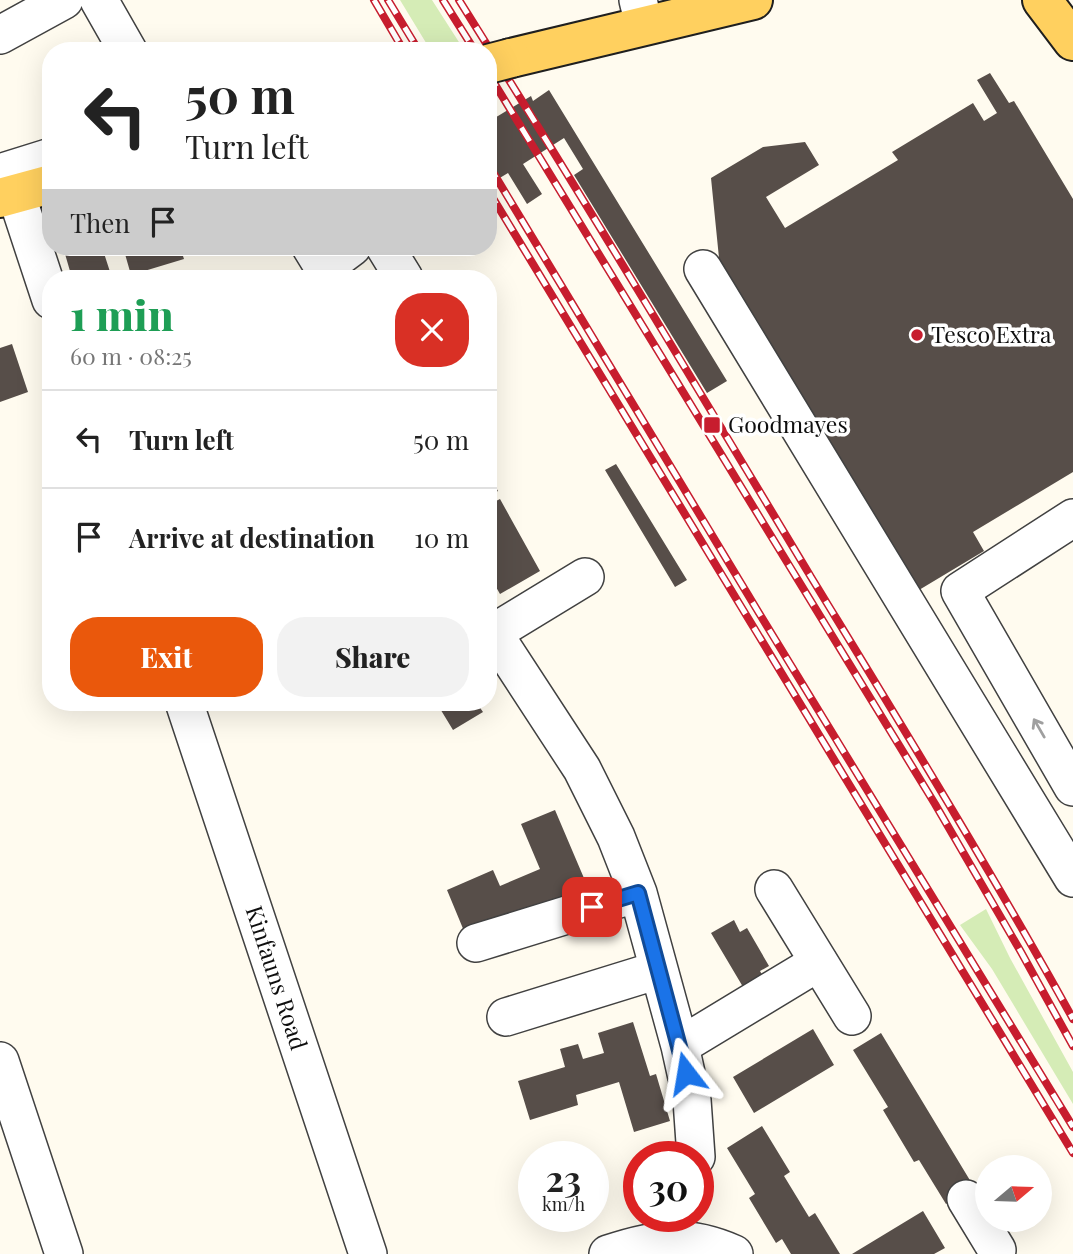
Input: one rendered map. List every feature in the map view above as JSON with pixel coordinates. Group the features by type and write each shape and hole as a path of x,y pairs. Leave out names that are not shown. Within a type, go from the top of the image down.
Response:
{"main road":[{"path":"500,61 641,13 753,0"},
{"path":"1042,0 1072,30"}],"street":[{"path":"0,35 64,0"},
{"path":"99,0 123,42"},
{"path":"42,165 17,187 42,270"},
{"path":"702,269 1073,878"},
{"path":"1073,518 960,591 1073,787"},
{"path":"497,625 585,577"},
{"path":"497,640 582,769 616,837 638,893 680,1046 692,1100 695,1141"},
{"name":"Kinfauns Road","path":"187,711 368,1254"},
{"path":"774,889 852,1016"},
{"path":"476,943 638,893"},
{"path":"680,1046 819,962"},
{"path":"506,1017 659,970"},
{"path":"0,1062 64,1254"},
{"path":"966,1199 996,1253"},
{"path":"608,1254 657,1241 678,1232"},
{"path":"694,1232 734,1254"}],"green space":[{"path":"400,0 432,0 459,42 426,42"},
{"path":"986,909 1073,1072 1073,1104 992,969 960,925"}],"building":[{"name":"Tesco Extra","path":"990,73 1009,103 1014,101 1073,199 1073,472 973,532 984,551 914,593 706,266 719,258 711,178 763,147 805,142 819,165 766,197 785,228 898,160 892,152 973,103 984,121 997,113 977,80"},
{"path":"549,90 727,381 707,393 574,175 583,169 564,138 523,164 542,194 527,204 508,173 497,180 497,117 531,96 533,101"},
{"path":"66,256 105,256 109,270 70,270"},
{"path":"126,256 183,256 184,259 148,270 130,270"},
{"path":"12,344 28,392 0,402 0,348"},
{"path":"616,464 687,580 675,587 605,470"},
{"path":"500,499 540,571 500,594 497,589 497,500"},
{"path":"441,711 483,712 453,730"},
{"path":"555,810 592,897 513,920 510,913 464,931 447,890 493,870 500,886 540,869 521,824"},
{"path":"734,920 740,932 747,928 769,966 760,971 765,980 746,992 711,933"},
{"path":"633,1022 650,1076 656,1074 670,1121 634,1132 619,1082 576,1095 578,1105 530,1120 518,1081 565,1067 560,1049 578,1044 583,1059 604,1053 598,1033"},
{"path":"813,1029 834,1065 754,1113 733,1077"},
{"path":"881,1033 974,1187 946,1204 919,1160 914,1162 883,1110 888,1107 853,1050"},
{"path":"762,1126 790,1172 784,1176 809,1217 815,1213 840,1254 791,1254 782,1239 776,1243 749,1198 755,1194 727,1148"},
{"path":"923,1211 945,1248 934,1254 852,1254"}],"railway":[{"path":"374,0 399,42"},
{"path":"388,0 414,42"},
{"path":"443,0 469,42"},
{"path":"459,0 485,42"},
{"path":"497,61 911,741 1073,1019"},
{"path":"497,88 935,804 1073,1046"},
{"path":"497,179 1073,1127"},
{"path":"497,205 1073,1153"}],"place":[{"name":"Tesco Extra","path":"917,335"},
{"name":"Goodmayes","path":"712,425"}],"route":[{"path":"592,907 638,893 686,1073"}]}
